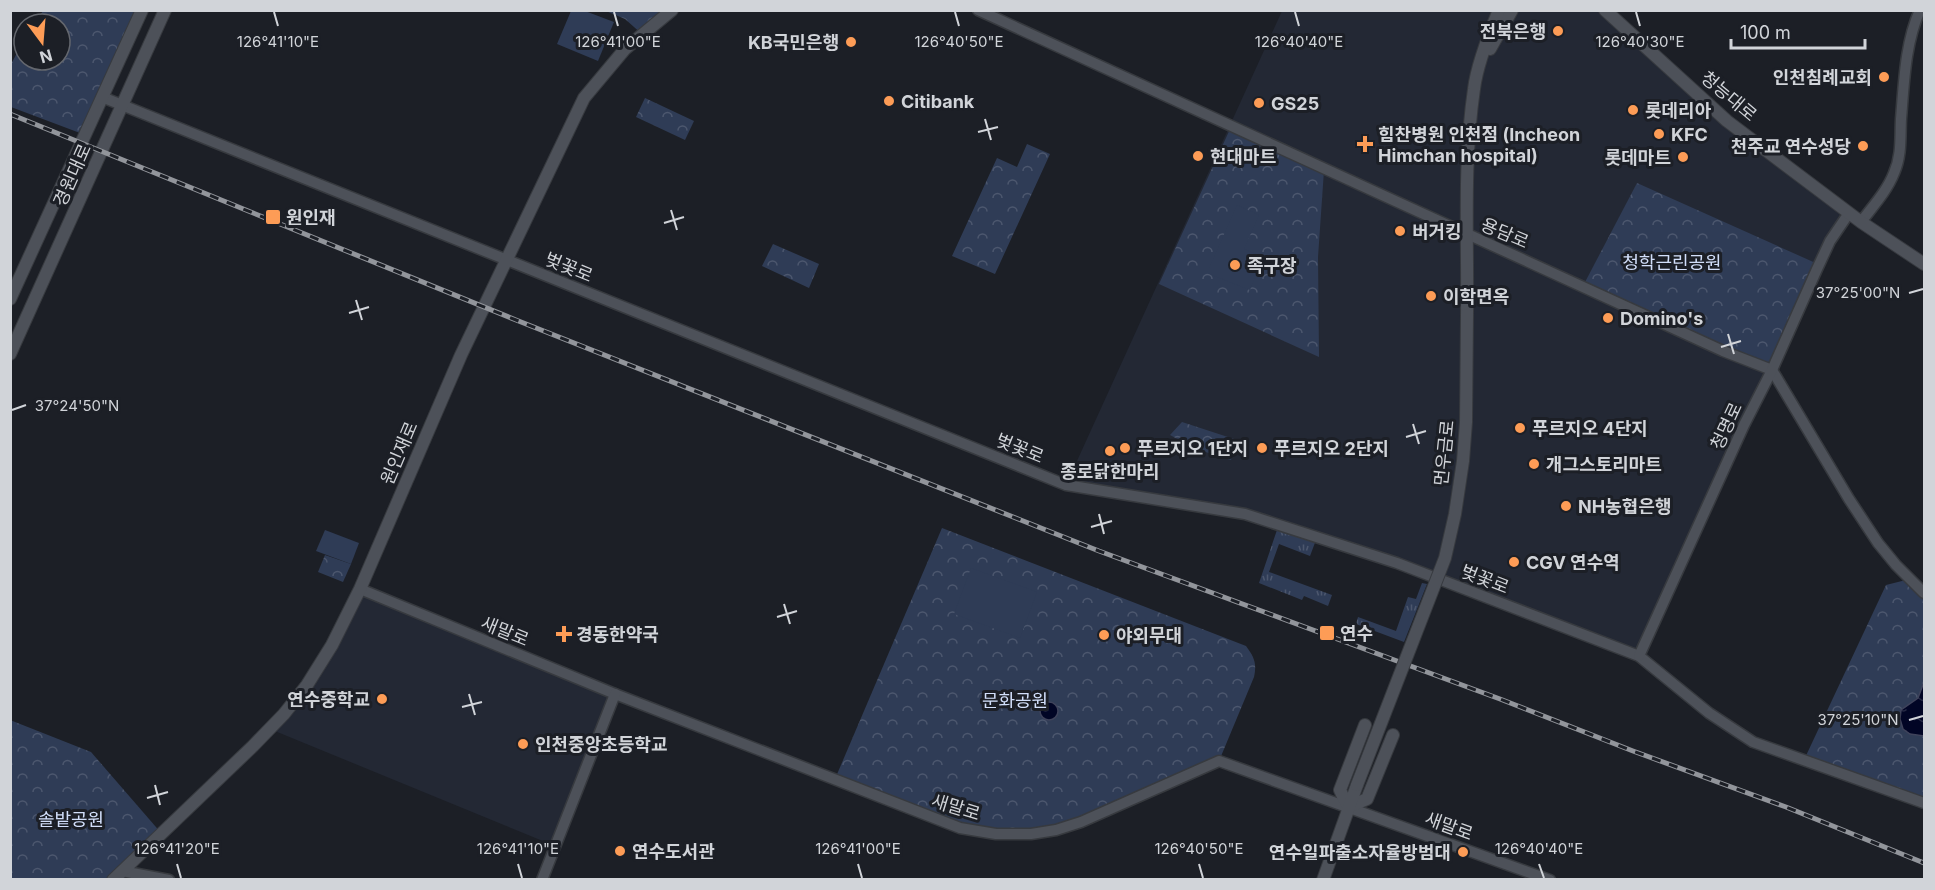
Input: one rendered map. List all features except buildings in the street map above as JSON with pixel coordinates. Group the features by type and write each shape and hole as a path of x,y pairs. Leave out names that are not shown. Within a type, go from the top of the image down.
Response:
{"main road":[{"name":"경원대로","path":"10,299 142,10"},
{"name":"경원대로","path":"10,354 165,10"},
{"name":"원인재로","path":"117,875 253,746 284,714 307,685 332,645 360,589 461,356 584,98 625,49 672,10"},
{"name":"먼우금로","path":"1323,879 1348,807 1445,558 1455,514 1466,422 1468,152 1474,87 1491,28 1499,10"},
{"path":"1480,65 1512,10"},
{"name":"청능대로","path":"1605,10 1727,120 1861,222 1924,264"},
{"path":"1365,725 1340,790 1348,807 1367,799 1393,735"}],"street":[{"name":"용담로","path":"978,10 1723,351 1772,370"},
{"path":"1861,222 1888,186 1895,171 1900,149 1901,120 1912,27 1920,10"},
{"name":"벚꽃로","path":"102,97 1066,485 1245,514 1397,562 1639,656 1709,713 1753,742 1924,803"},
{"name":"청명로","path":"1639,656 1830,241 1849,213"},
{"path":"1772,370 1878,543 1924,593"},
{"name":"새말로","path":"360,589 615,694 960,828 996,834 1031,834 1056,830 1219,761 1550,879"},
{"path":"542,879 615,694"},
{"path":"117,875 169,879"}],"shaded area":[{"path":"1282,11 1605,11 1849,213 1639,656 1448,582 1260,519 1066,485"},
{"path":"360,589 615,694 555,846 270,729 284,714"}],"green space":[{"path":"136,11 80,133 11,107 10,66 12,62 12,72 72,72 72,12 42,12"},
{"path":"571,11 585,11 614,22 598,61 557,44"},
{"path":"606,11 672,11 643,35 625,19"},
{"path":"645,98 694,121 685,140 636,117"},
{"path":"1231,127 1324,170 1318,257 1319,357 1159,284"},
{"path":"1027,144 1050,154 995,274 952,256 997,158 1017,167"},
{"name":"청학근린공원","path":"1637,183 1820,265 1772,370 1583,286"},
{"name":"족구장","path":"1237,205 1259,215 1244,249 1263,257 1250,290 1207,273"},
{"path":"773,244 819,264 809,288 762,266"},
{"path":"1182,422 1237,440 1231,460 1196,449 1170,435"},
{"name":"문화공원","path":"942,528 1246,646 1254,660 1254,677 1219,761 1056,830 960,828 835,779"},
{"path":"325,530 359,543 351,564 316,551"},
{"path":"1277,530 1316,540 1310,556 1279,544 1269,572 1332,595 1328,606 1304,596 1302,600 1259,583"},
{"path":"325,555 351,564 343,582 318,572"},
{"path":"971,568 1037,592 1020,638 954,614"},
{"path":"1910,579 1924,593 1924,803 1804,760 1886,585"},
{"path":"1422,583 1427,584 1404,642 1356,624 1358,617 1396,631 1408,597 1416,599"},
{"name":"솔밭공원","path":"10,720 91,752 162,834 113,879 11,879"}],"water":[{"path":"1924,682 1924,736 1910,734 1903,729 1900,719 1901,710 1918,698"},
{"path":"1049,702 1055,705 1058,711 1055,717 1049,720 1043,717 1040,711 1043,705"}],"railway":[{"path":"10,114 516,320 1099,551 1786,807 1924,863"}],"place":[{"name":"전북은행","path":"1558,31"},
{"name":"KB국민은행","path":"851,42"},
{"name":"인천침례교회","path":"1884,77"},
{"name":"Citibank","path":"889,101"},
{"name":"GS25","path":"1259,103"},
{"name":"롯데리아","path":"1633,110"},
{"name":"KFC","path":"1659,134"},
{"name":"힘찬병원 인천점 (Incheon Himchan hospital)","path":"1365,144"},
{"name":"천주교 연수성당","path":"1863,146"},
{"name":"현대마트","path":"1198,156"},
{"name":"롯데마트","path":"1683,157"},
{"name":"원인재","path":"273,217"},
{"name":"버거킹","path":"1400,231"},
{"name":"족구장","path":"1235,265"},
{"name":"이학면옥","path":"1431,296"},
{"name":"Domino's","path":"1608,318"},
{"name":"푸르지오 4단지","path":"1520,428"},
{"name":"푸르지오 1단지","path":"1125,448"},
{"name":"푸르지오 2단지","path":"1262,448"},
{"name":"종로닭한마리","path":"1110,451"},
{"name":"개그스토리마트","path":"1534,464"},
{"name":"NH농협은행","path":"1566,506"},
{"name":"CGV 연수역","path":"1514,562"},
{"name":"연수","path":"1327,633"},
{"name":"경동한약국","path":"564,634"},
{"name":"야외무대","path":"1104,635"},
{"name":"연수중학교","path":"382,699"},
{"name":"인천중앙초등학교","path":"523,744"},
{"name":"연수도서관","path":"620,851"},
{"name":"연수일파출소자율방범대","path":"1463,852"}]}
